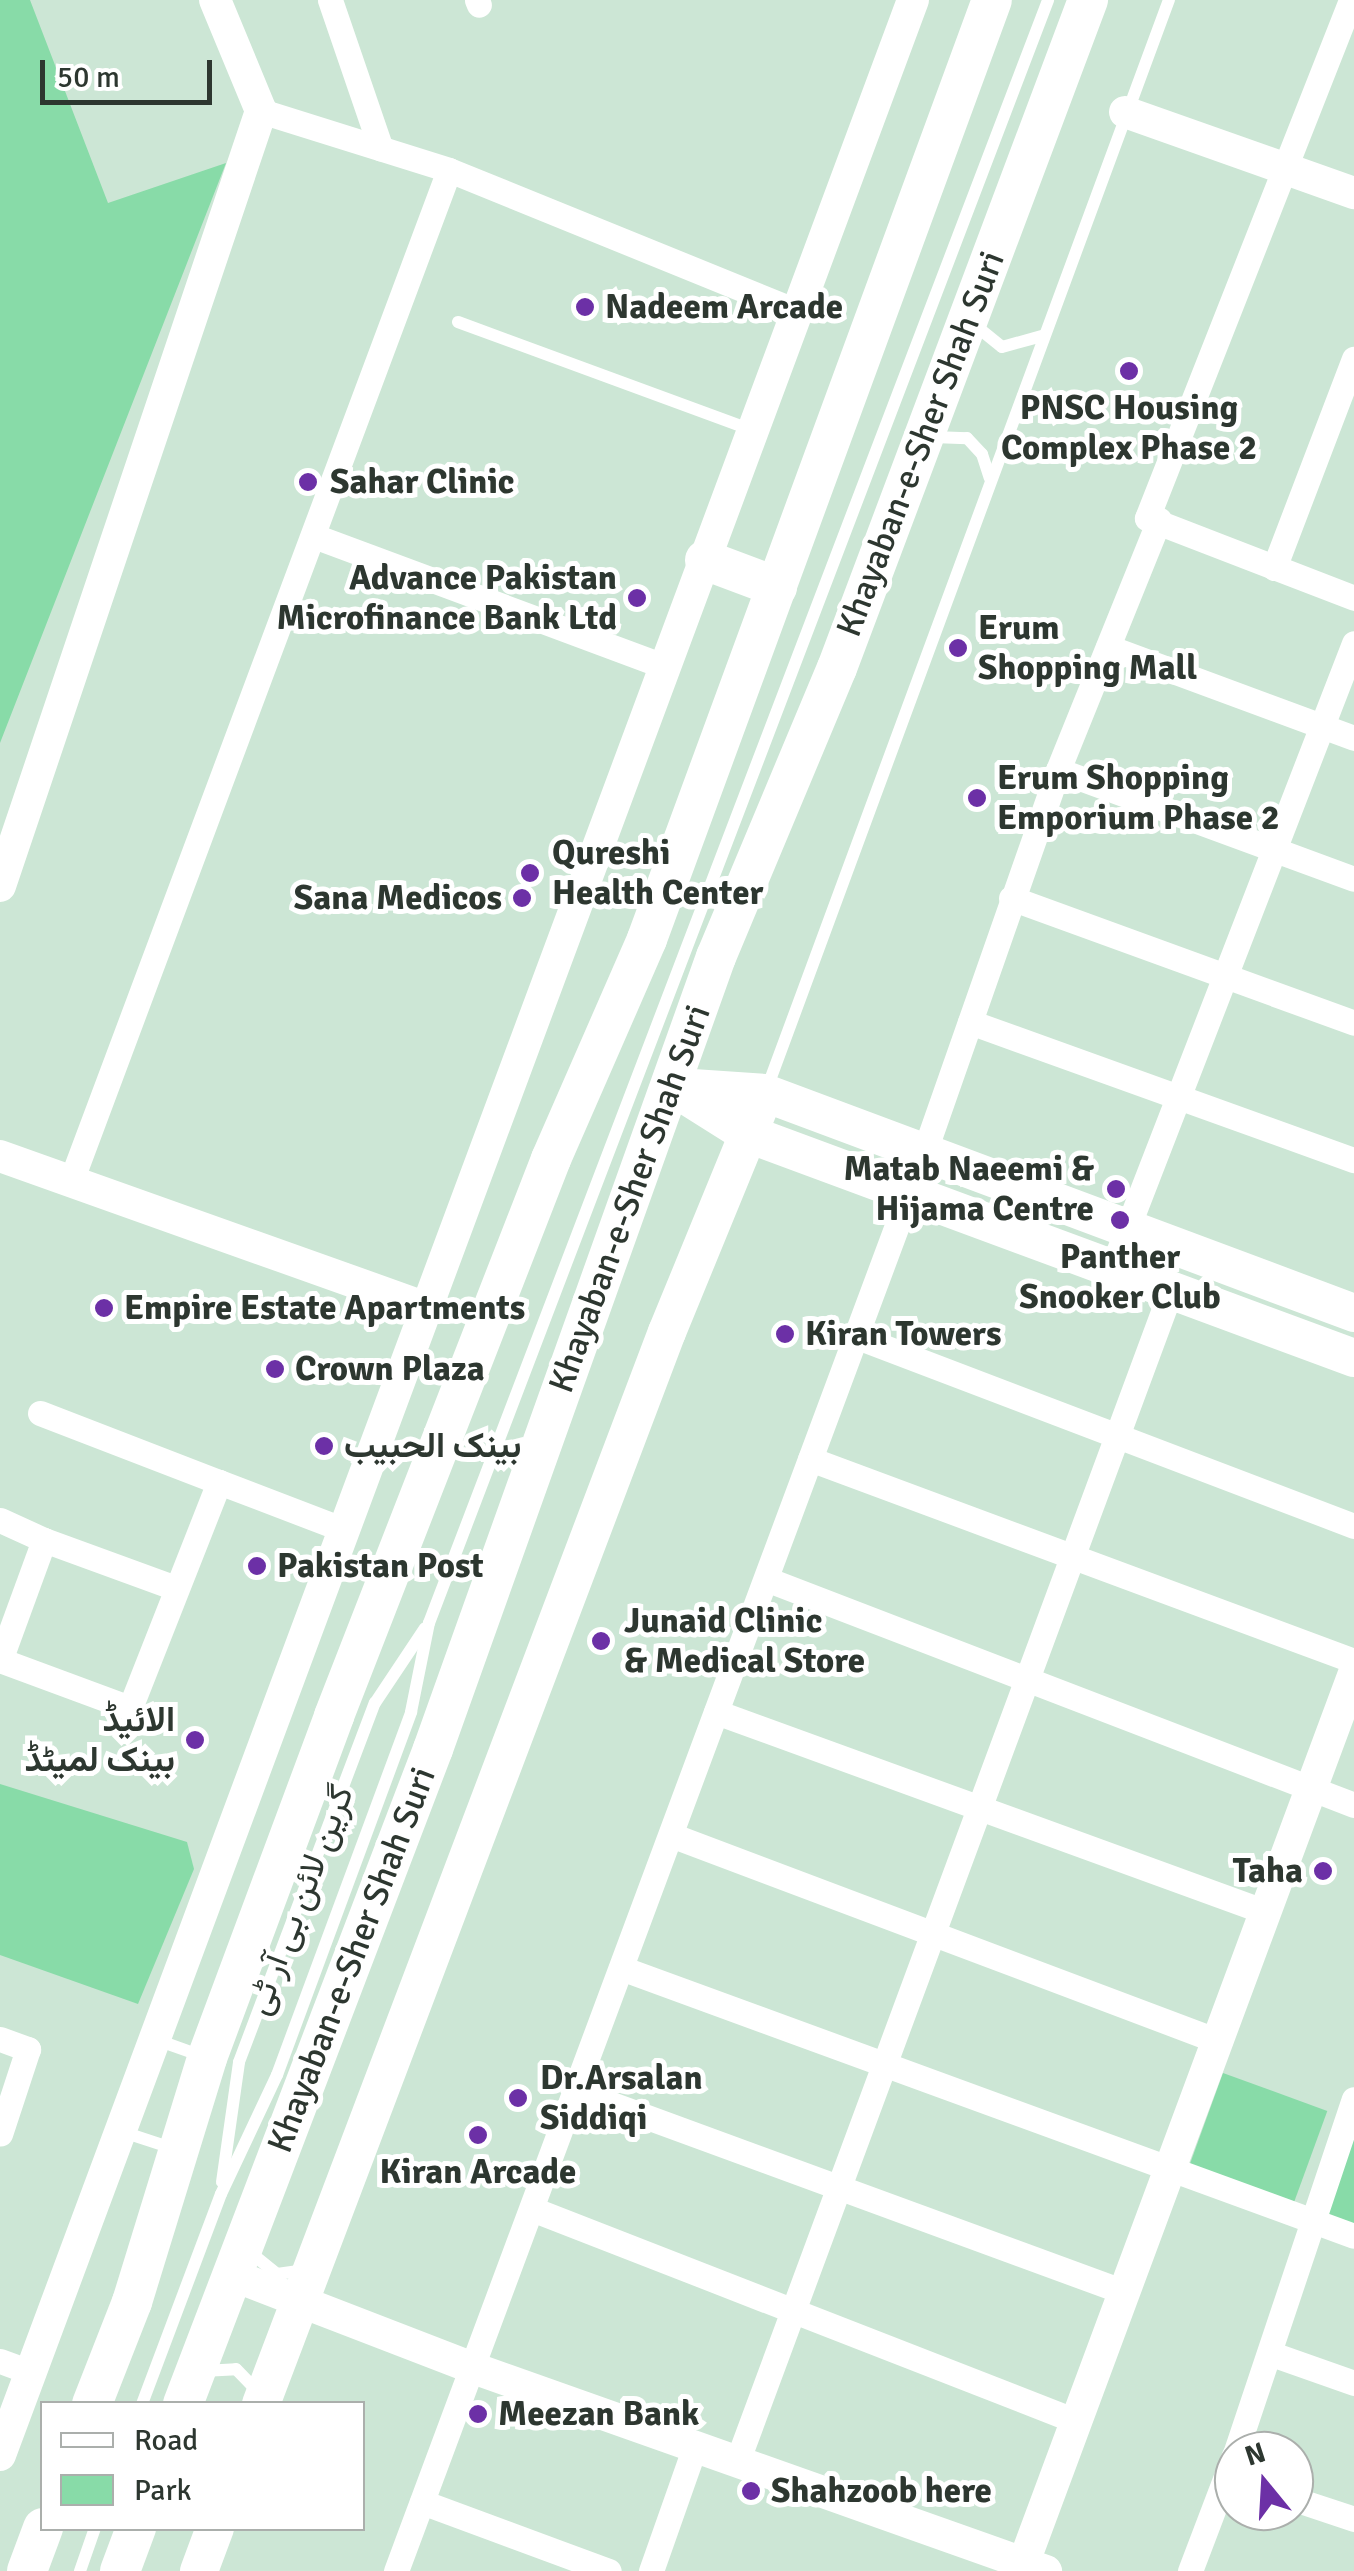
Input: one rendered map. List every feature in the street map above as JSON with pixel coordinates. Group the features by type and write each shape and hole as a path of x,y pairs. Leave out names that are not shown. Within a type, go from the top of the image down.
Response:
{"main road":[{"path":"93,2401 132,2302 207,2058 334,1716 550,1158 647,939 953,117 992,0"},
{"path":"953,117 1021,0"},
{"name":"Khayaban-e-Sher Shah Suri","path":"187,2392 432,1750 670,1086 917,453 1088,0"},
{"path":"705,560 777,587"},
{"path":"670,1086 766,1094 1354,1313"},
{"path":"670,1086 746,1132 1354,1358"},
{"path":"261,2401 746,1132 766,1094"},
{"path":"26,2571 42,2531"},
{"path":"120,2571 135,2531"},
{"path":"200,2571 214,2531"}],"street":[{"path":"0,886 261,111 215,0"},
{"path":"330,0 381,149"},
{"path":"0,2454 15,2366 122,2132 157,2040 424,1307 913,0"},
{"path":"1351,0 1148,518 1354,598"},
{"path":"261,111 449,170 796,311"},
{"path":"1126,112 1354,193"},
{"path":"71,1181 449,170"},
{"path":"1274,568 1354,359"},
{"path":"396,2571 924,1154 1058,770 1159,520"},
{"path":"314,536 664,666"},
{"path":"1112,1268 1181,1100 1354,644"},
{"path":"1108,647 1354,738"},
{"path":"1058,770 1354,879"},
{"path":"1011,898 1354,1023"},
{"path":"970,1022 1354,1160"},
{"path":"0,1156 424,1307"},
{"path":"738,2462 1171,1290"},
{"path":"855,1336 1354,1526"},
{"path":"40,1412 342,1529"},
{"path":"810,1460 1354,1661"},
{"path":"44,1540 0,1660 130,1708 219,1482"},
{"path":"0,1520 176,1588"},
{"path":"766,1579 1354,1806"},
{"path":"232,2275 473,2368 738,2462 979,2560 1035,2567 1076,2422 1354,1673"},
{"path":"716,1712 1266,1912"},
{"path":"670,1835 1218,2040"},
{"path":"621,1968 1354,2236"},
{"path":"0,2040 28,2049 2,2122"},
{"path":"576,2091 1124,2292"},
{"path":"1244,2431 1354,2099"},
{"path":"532,2209 1076,2422"},
{"path":"1272,2354 1354,2383"},
{"path":"651,2571 696,2446"},
{"path":"422,2502 608,2571"},
{"path":"1314,2506 1354,2519"},
{"path":"1190,2571 1214,2510"}],"lane":[{"name":"گرین لائن بی آر ٹی","path":"143,2401 221,2194 277,2075 412,1712 428,1623 1048,0"},
{"path":"766,1094 1042,336 1169,0"},
{"path":"971,310 980,334 1002,347 1042,336"},
{"path":"458,322 752,431"},
{"path":"917,453 934,437 956,434 976,445 990,478"},
{"name":"گرین لائن بی آر ٹی","path":"221,2194 239,2062 376,1703 428,1623"},
{"path":"157,2040 207,2058"},
{"path":"122,2132 178,2150"},
{"path":"246,2236 255,2260 277,2274 314,2264"},
{"path":"187,2392 212,2367 236,2370 254,2385 259,2401"},
{"path":"80,2571 95,2531"}],"green space":[{"path":"0,0 30,0 108,203 226,163 0,743"},
{"path":"0,1784 187,1842 194,1869 138,2004 0,1955"},
{"path":"1223,2073 1327,2111 1293,2206 1188,2168"},
{"path":"1354,2137 1354,2227 1326,2217"}],"place":[{"name":"Nadeem Arcade","path":"585,307"},
{"name":"PNSC Housing Complex Phase 2","path":"1129,371"},
{"name":"Sahar Clinic","path":"308,482"},
{"name":"Advance Pakistan Microfinance Bank Ltd","path":"637,598"},
{"name":"Erum Shopping Mall","path":"958,648"},
{"name":"Erum Shopping Emporium Phase 2","path":"977,798"},
{"name":"Qureshi Health Center","path":"530,873"},
{"name":"Sana Medicos","path":"522,898"},
{"name":"Matab Naeemi & Hijama Centre","path":"1116,1189"},
{"name":"Panther Snooker Club","path":"1120,1220"},
{"name":"Empire Estate Apartments","path":"104,1308"},
{"name":"Kiran Towers","path":"785,1334"},
{"name":"Crown Plaza","path":"275,1369"},
{"name":"بينک الحبيب","path":"324,1446"},
{"name":"Pakistan Post","path":"257,1566"},
{"name":"Junaid Clinic & Medical Store","path":"601,1641"},
{"name":"الائیڈ بینک لمیٹڈ","path":"195,1740"},
{"name":"Taha","path":"1323,1871"},
{"name":"Dr.Arsalan Siddiqi","path":"518,2098"},
{"name":"Kiran Arcade","path":"478,2135"},
{"name":"Meezan Bank","path":"478,2414"},
{"name":"Shahzoob here","path":"751,2491"}]}
